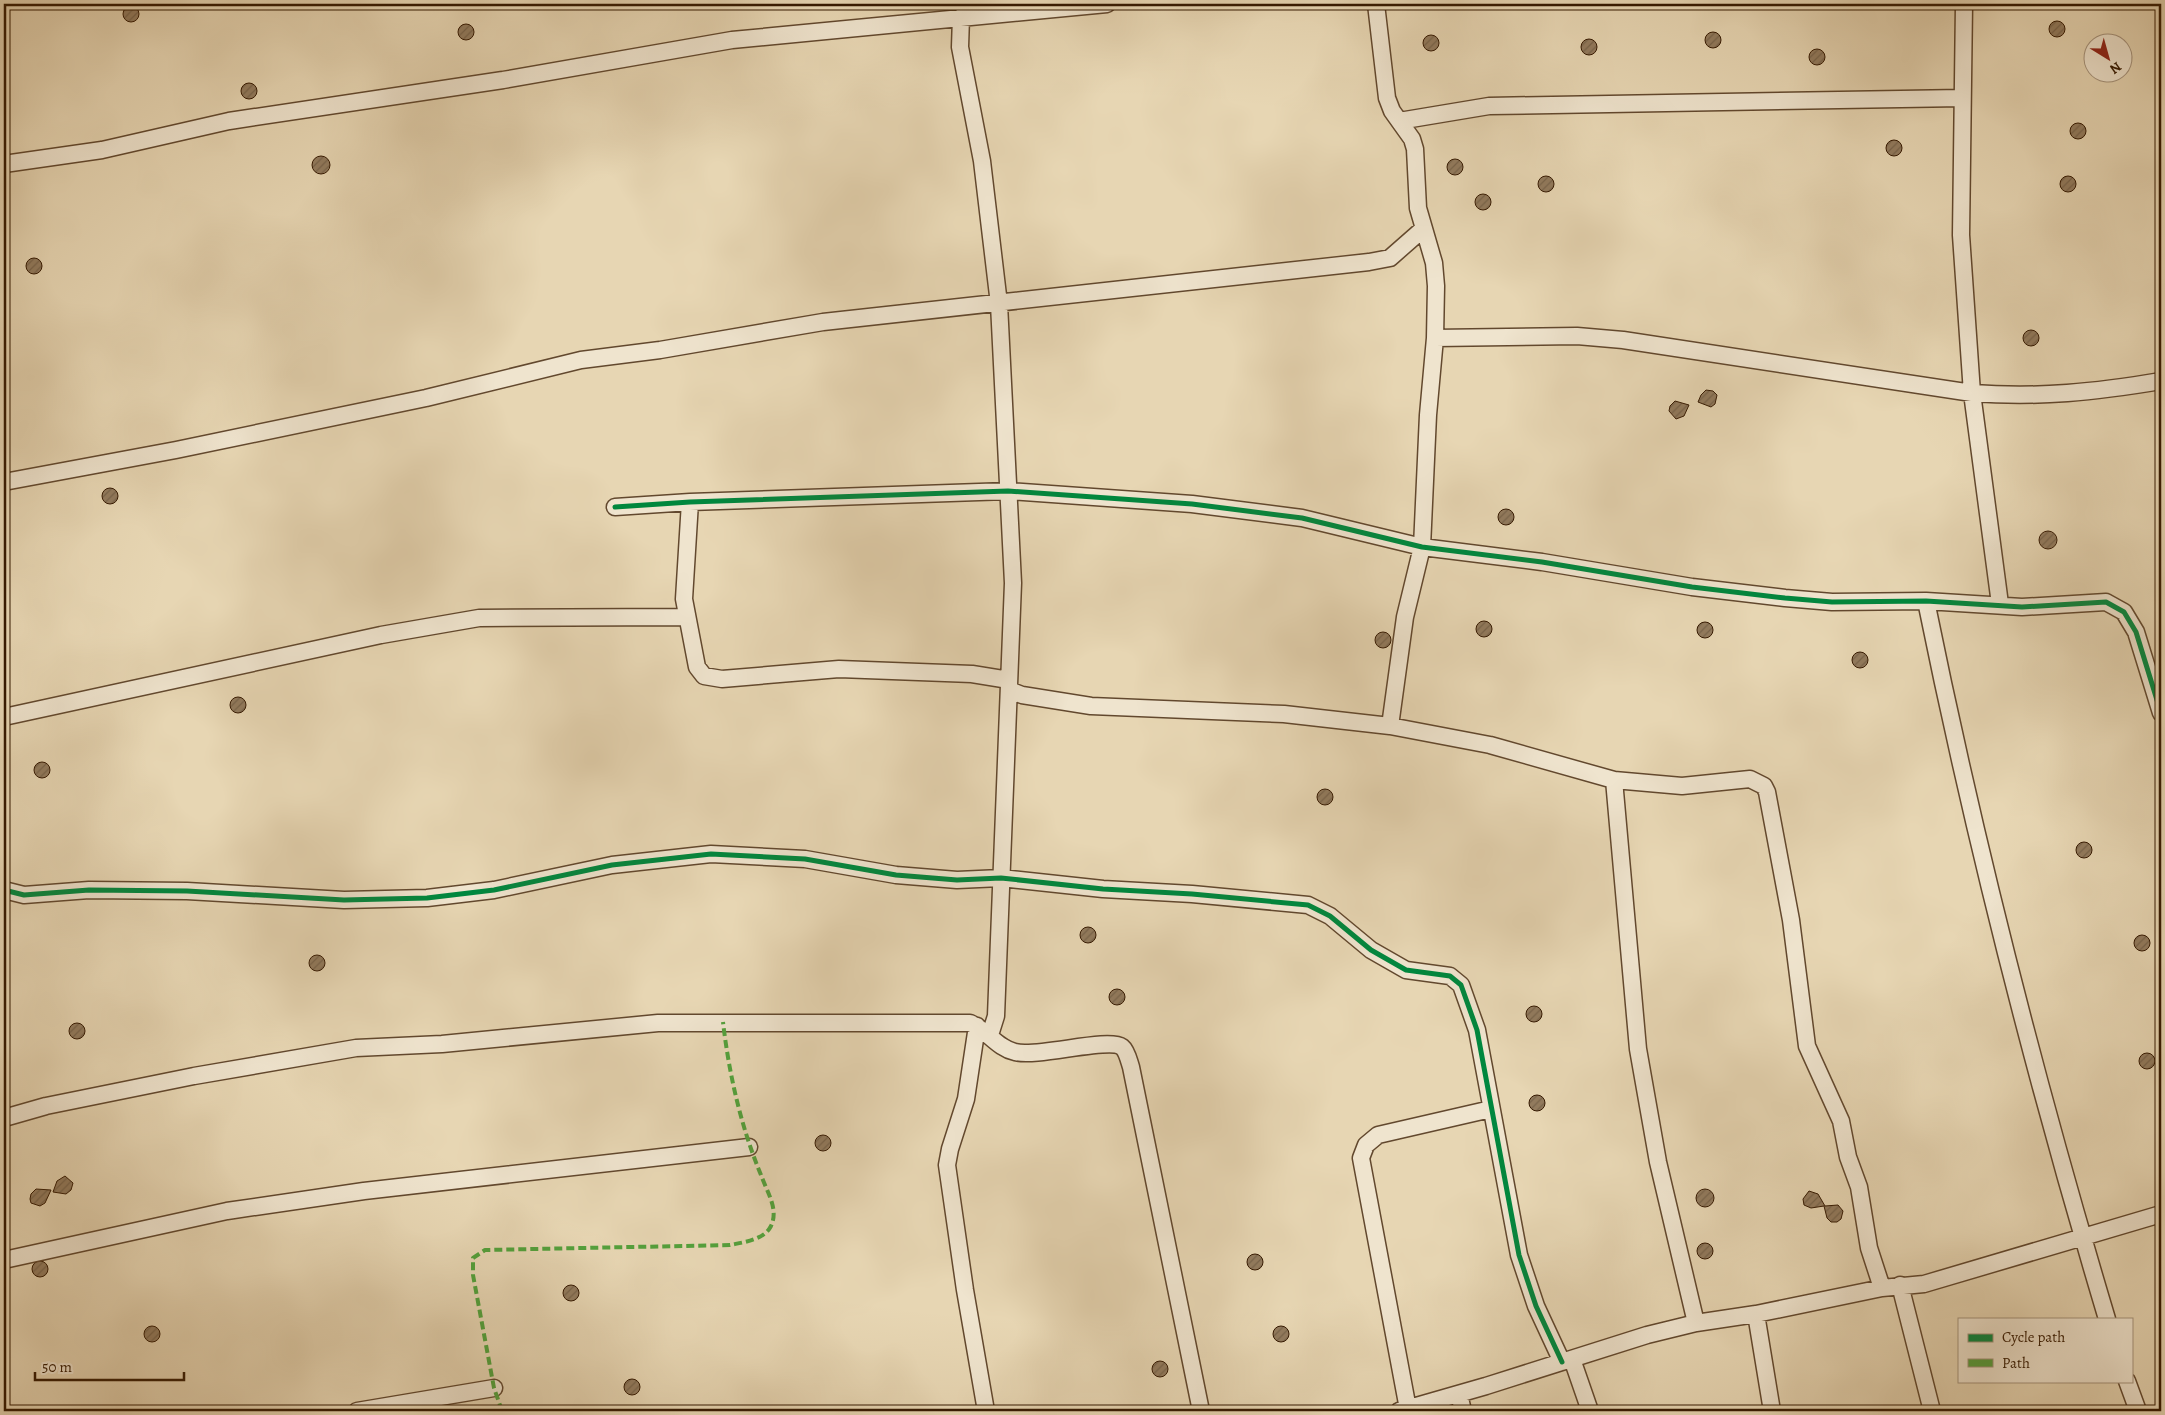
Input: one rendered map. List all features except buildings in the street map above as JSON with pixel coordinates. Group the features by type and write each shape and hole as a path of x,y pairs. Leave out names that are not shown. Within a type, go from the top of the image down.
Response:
{"street":[{"path":"4,164 102,150 229,121 504,80 732,40 1107,4"},
{"path":"1376,4 1387,98 1416,148 1418,208 1434,263 1436,286 1435,338 1428,415 1422,547 1405,617 1390,726"},
{"path":"1964,4 1961,235 1972,393 2000,604"},
{"path":"961,17 960,47 982,161 999,304 1013,583 996,1016 984,1030 947,1165 965,1290 986,1411"},
{"path":"1399,121 1489,106 1962,98"},
{"path":"4,482 176,450 426,398 581,360 660,350 823,322 1369,262 1390,258 1423,229"},
{"path":"1435,338 1577,336 1624,340 1972,393 2013,396 2072,394 2161,381"},
{"path":"615,507 690,502 1008,491 1192,504 1293,517 1422,547 1542,562 1692,587 1785,598 1832,602 1926,601 2000,604 2022,607 2106,602 2124,612 2136,632 2161,713"},
{"path":"690,502 684,599 697,667 704,676 722,679 839,669 972,674 1009,685 1022,695 1091,706 1284,714 1390,726 1490,745 1614,780 1682,786 1750,779 1764,786 1767,792 1791,920 1807,1046 1841,1121 1848,1156 1859,1188 1870,1248 1882,1288"},
{"path":"1926,601 1978,842 2083,1238 2107,1318"},
{"path":"4,717 381,635 459,620 479,618 686,617"},
{"path":"1614,780 1638,1049 1658,1162 1696,1323"},
{"path":"4,890 24,895 89,890 187,891 344,900 427,898 494,890 612,865 711,854 806,859 896,875 957,880 1001,878 1102,889 1264,900 1308,905 1321,910 1389,962 1406,970 1450,976 1461,986 1477,1030 1519,1255 1536,1306 1567,1361 1590,1411"},
{"path":"4,1118 46,1106 194,1076 356,1048 442,1044 658,1023 970,1023 984,1030 1004,1048 1026,1053 1100,1045 1119,1045 1124,1048 1131,1067 1201,1411"},
{"path":"1491,1108 1378,1135 1366,1145 1361,1158 1403,1410 1647,1335 1696,1323 1756,1314 1882,1288 1924,1284 2161,1214"},
{"path":"4,1260 76,1242 237,1209 364,1191 749,1147"},
{"path":"1900,1285 1932,1411"},
{"path":"1756,1314 1772,1411"},
{"path":"2128,1382 2138,1411"},
{"path":"357,1411 494,1388"},
{"path":"1459,1394 1463,1411"}],"marked path":[{"path":"502,1411 494,1388 473,1275 473,1258 485,1250 730,1245 759,1237 768,1231 771,1226 774,1213 773,1207 747,1138 732,1081 723,1022"}],"cycle path":[{"path":"615,507 690,502 1008,491 1192,504 1302,518 1422,547 1542,562 1692,587 1785,598 1832,602 1926,601 2022,607 2106,602 2124,612 2136,632 2161,713"},
{"path":"4,890 24,895 89,890 187,891 344,900 427,898 494,890 612,865 711,854 805,859 896,875 957,880 1001,878 1103,889 1192,894 1308,905 1330,916 1371,950 1406,970 1450,976 1461,985 1477,1030 1519,1255 1536,1306 1562,1362"}]}
